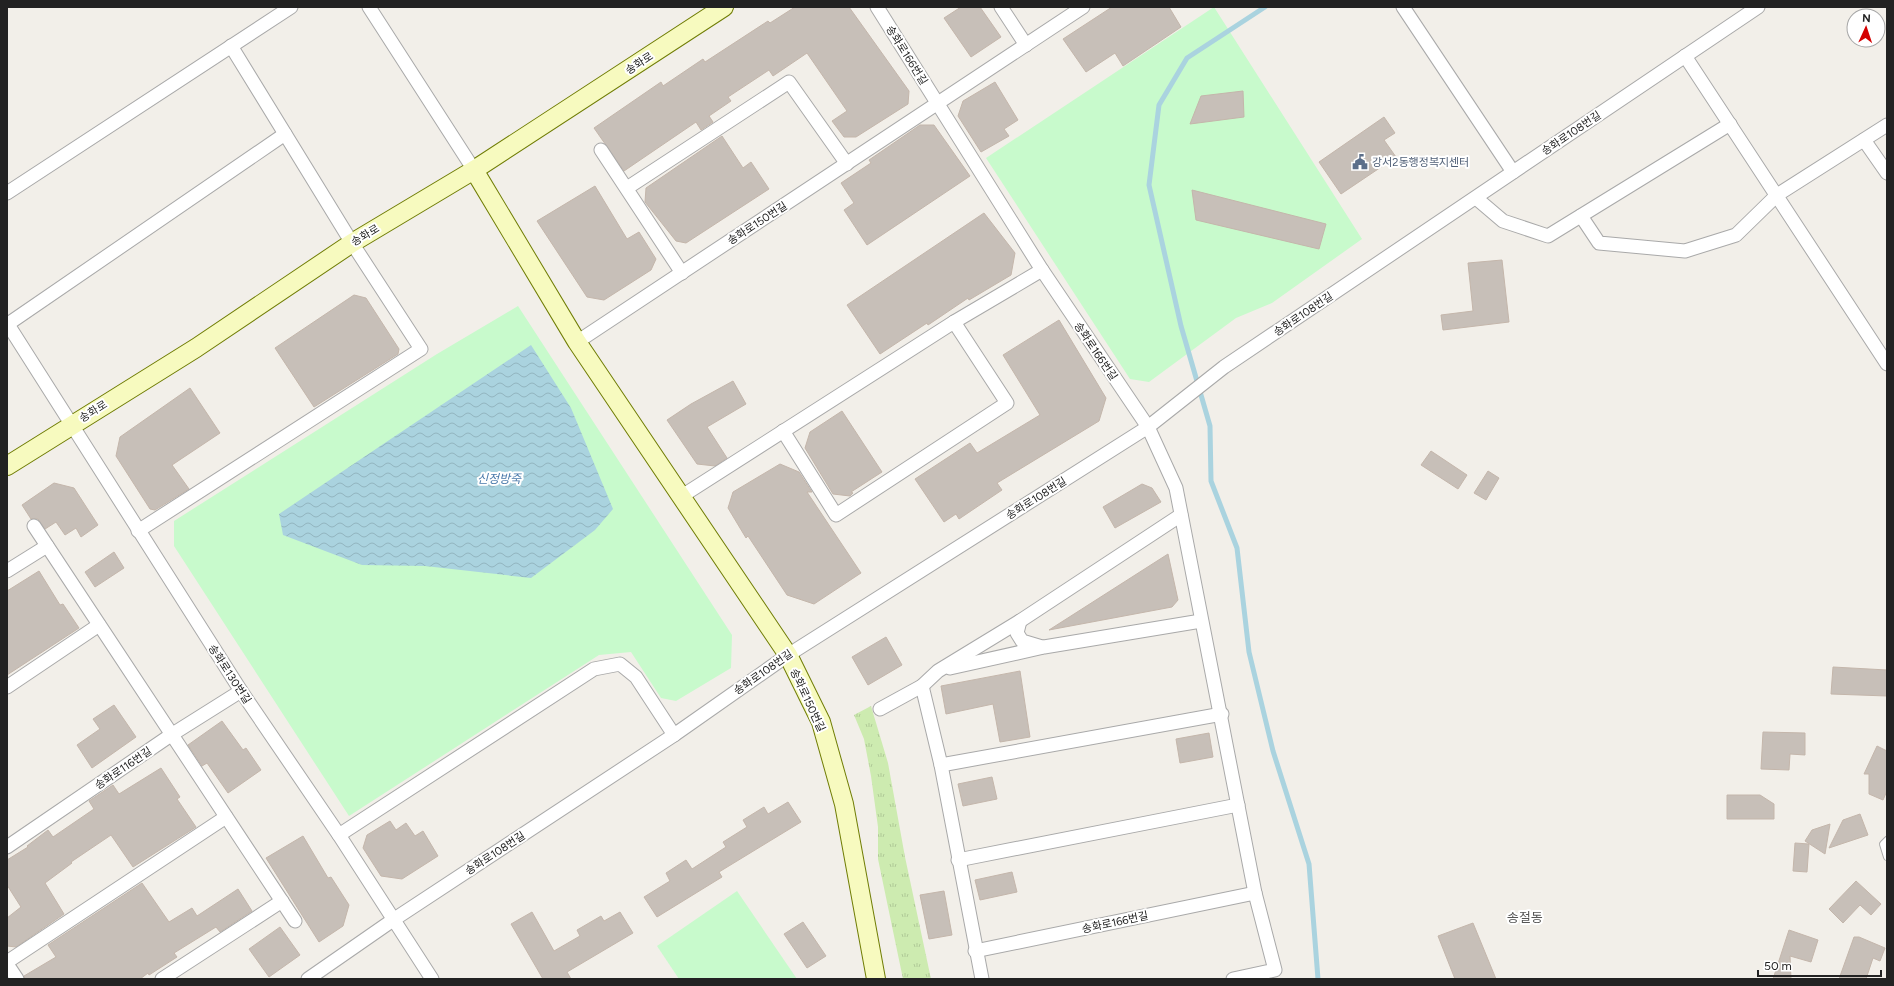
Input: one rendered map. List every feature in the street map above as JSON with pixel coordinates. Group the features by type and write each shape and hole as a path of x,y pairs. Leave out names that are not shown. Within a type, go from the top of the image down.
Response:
{"street":[{"path":"7,193 291,7"},
{"path":"369,7 474,170"},
{"name":"송화로","path":"7,466 72,424 196,348 352,243 474,170 724,7"},
{"name":"송화로166번길","path":"877,7 1042,270 1148,427 1176,488 1201,621 1222,714 1255,892 1275,970 1233,979"},
{"path":"1001,7 1026,45"},
{"path":"937,104 1083,7"},
{"path":"1404,7 1513,172"},
{"name":"송화로108번길","path":"308,979 393,920 674,735 788,655 1148,427 1224,367 1758,7"},
{"path":"138,532 421,349 352,243 231,46"},
{"path":"1686,56 1887,364"},
{"path":"626,188 789,82 847,164"},
{"name":"송화로150번길","path":"577,342 937,104"},
{"path":"1476,198 1503,222 1548,236 1730,124"},
{"path":"1580,216 1599,243 1685,251 1736,235 1776,196 1887,125"},
{"path":"7,324 285,134"},
{"path":"1864,140 1887,173"},
{"path":"601,150 682,273"},
{"name":"송화로150번길","path":"474,170 577,342 788,655 821,722 844,804 876,979"},
{"path":"682,496 954,322 1042,270"},
{"path":"783,431 836,515 1007,403 954,322"},
{"name":"송화로130번길","path":"7,324 72,424 138,532 241,691 339,835 432,979"},
{"path":"880,709 922,686 938,671 1020,621 1181,515"},
{"path":"34,526 295,921"},
{"path":"7,571 47,546"},
{"path":"1020,621 1017,633 1022,641 1044,647"},
{"path":"938,671 1044,647 1201,621"},
{"path":"7,687 99,625"},
{"path":"339,835 594,669 620,664 636,677 674,735"},
{"path":"922,686 941,765 975,951 982,979"},
{"name":"송화로116번길","path":"7,847 171,735 241,691"},
{"path":"941,765 1222,714"},
{"path":"958,860 1238,805"},
{"path":"17,979 7,963 226,817"},
{"name":"송화로166번길","path":"975,951 1255,892"},
{"path":"162,979 282,902"}],"lane":[{"path":"1887,840 1883,844 1887,857"}],"green space":[{"path":"1214,7 1362,239 1272,303 1236,318 1149,382 1130,379 986,158"},
{"path":"518,306 732,635 731,668 676,701 661,698 631,652 599,655 349,816 174,546 174,521 437,354"},
{"path":"871,706 888,763 905,857 931,979 903,979 878,859 878,827 871,776 864,739 854,715"},
{"path":"737,891 797,979 679,979 657,946"}],"water":[{"name":"신정방죽","path":"531,345 571,408 613,509 595,530 531,578 425,566 362,565 283,535 279,514"}],"building":[{"path":"795,7 849,7 909,91 908,104 856,137 844,137 832,121 847,111 807,53 773,76 769,70 728,97 731,101 709,116 713,122 701,130 696,122 624,171 594,128 661,82 663,86 703,59 705,62 768,21 770,23"},
{"path":"961,7 980,7 1001,37 971,57 944,18"},
{"path":"1112,7 1169,7 1181,27 1123,66 1115,53 1086,72 1063,39"},
{"path":"995,82 1018,120 1004,129 1009,136 981,152 958,116 963,101"},
{"path":"1243,91 1244,117 1190,124 1201,96"},
{"path":"1384,117 1395,133 1384,140 1396,157 1341,194 1319,162"},
{"path":"920,125 934,125 970,176 867,245 844,210 854,203 841,183 871,163 869,160"},
{"path":"722,136 743,168 751,162 769,189 686,243 676,241 645,202 646,188"},
{"path":"595,186 627,239 639,232 656,259 651,270 604,300 587,297 537,221"},
{"path":"1192,190 1326,224 1319,249 1196,220"},
{"path":"984,213 1015,253 1011,275 969,300 968,298 928,325 927,323 880,354 847,305"},
{"path":"1502,260 1509,322 1443,330 1441,315 1473,311 1468,263"},
{"path":"354,295 366,298 399,349 398,354 314,407 275,348"},
{"path":"1059,320 1106,398 1099,421 997,483 1002,490 959,519 956,514 944,522 915,479 970,443 977,453 1040,415 1003,355"},
{"path":"733,381 746,404 707,427 727,458 715,466 697,464 667,420 691,404"},
{"path":"190,388 220,433 172,465 189,489 155,510 150,509 116,456 120,437"},
{"path":"842,411 882,472 851,492 853,493 850,496 833,494 805,448 810,432"},
{"path":"1431,451 1467,475 1458,489 1421,465"},
{"path":"780,464 799,472 812,492 807,492 861,573 814,604 787,595 748,536 746,538 728,508 733,492"},
{"path":"1488,471 1499,478 1486,500 1474,493"},
{"path":"54,483 74,488 98,525 81,537 76,528 65,535 56,522 45,529 38,519 31,519 22,505"},
{"path":"1142,484 1152,488 1161,502 1115,528 1103,507"},
{"path":"114,552 124,568 95,587 85,572"},
{"path":"1168,554 1178,600 1172,607 1049,630"},
{"path":"39,571 60,605 63,604 79,628 7,675 7,591"},
{"path":"886,637 902,665 868,685 852,657"},
{"path":"1833,667 1887,670 1887,696 1831,694"},
{"path":"1020,671 1030,737 1000,742 993,704 946,714 941,686"},
{"path":"114,705 136,737 92,768 77,745 100,729 93,719"},
{"path":"222,721 243,750 246,748 261,770 228,793 207,763 202,766 188,745"},
{"path":"1763,732 1805,733 1805,755 1790,754 1789,770 1761,769"},
{"path":"1209,733 1213,757 1180,763 1176,739"},
{"path":"1877,746 1887,751 1887,791 1883,800 1869,794 1869,774 1864,774"},
{"path":"161,768 180,797 177,799 196,827 133,867 111,835 71,862 72,863 45,883 64,914 16,947 7,946 7,918 21,907 7,885 7,860 28,847 27,846 48,830 53,837 94,809 89,801 113,785 119,794"},
{"path":"992,777 997,799 963,806 958,784"},
{"path":"1727,795 1760,795 1774,804 1774,819 1727,819"},
{"path":"788,802 801,822 719,872 722,877 657,917 644,897 670,881 666,873 686,860 692,869 726,847 723,842 747,827 743,820 764,807 768,814"},
{"path":"1860,814 1868,835 1829,848 1843,820"},
{"path":"390,821 396,830 406,823 415,836 423,831 438,856 402,879 381,876 363,848 367,835"},
{"path":"1830,824 1825,854 1805,841 1812,830"},
{"path":"303,836 328,878 331,877 349,905 343,926 319,942 266,858"},
{"path":"1795,843 1809,844 1807,872 1793,871"},
{"path":"1012,872 1017,892 980,900 975,880"},
{"path":"1856,881 1881,904 1871,915 1860,905 1843,923 1829,909"},
{"path":"142,883 169,922 192,908 197,916 238,889 252,911 220,932 216,927 174,953 177,957 140,979 25,979 24,976 56,957 48,945"},
{"path":"944,891 952,935 929,939 920,895"},
{"path":"532,912 554,951 580,936 577,930 601,916 604,921 620,912 633,933 567,972 571,979 543,979 511,924"},
{"path":"803,922 826,956 807,968 784,934"},
{"path":"1473,923 1496,979 1455,979 1438,936"},
{"path":"280,927 300,955 269,977 249,949"},
{"path":"1789,930 1818,940 1811,962 1790,956 1791,979 1773,979"},
{"path":"1854,937 1859,937 1885,948 1880,961 1873,958 1866,979 1839,979"}],"waterway":[{"path":"1265,7 1187,58 1159,105 1149,185 1181,326 1210,426 1211,481 1237,548 1249,652 1273,751 1309,864 1318,979"}],"place":[{"name":"강서2동행정복지센터","path":"1360,162"}],"district":[{"name":"송절동","path":"1525,917"}]}
